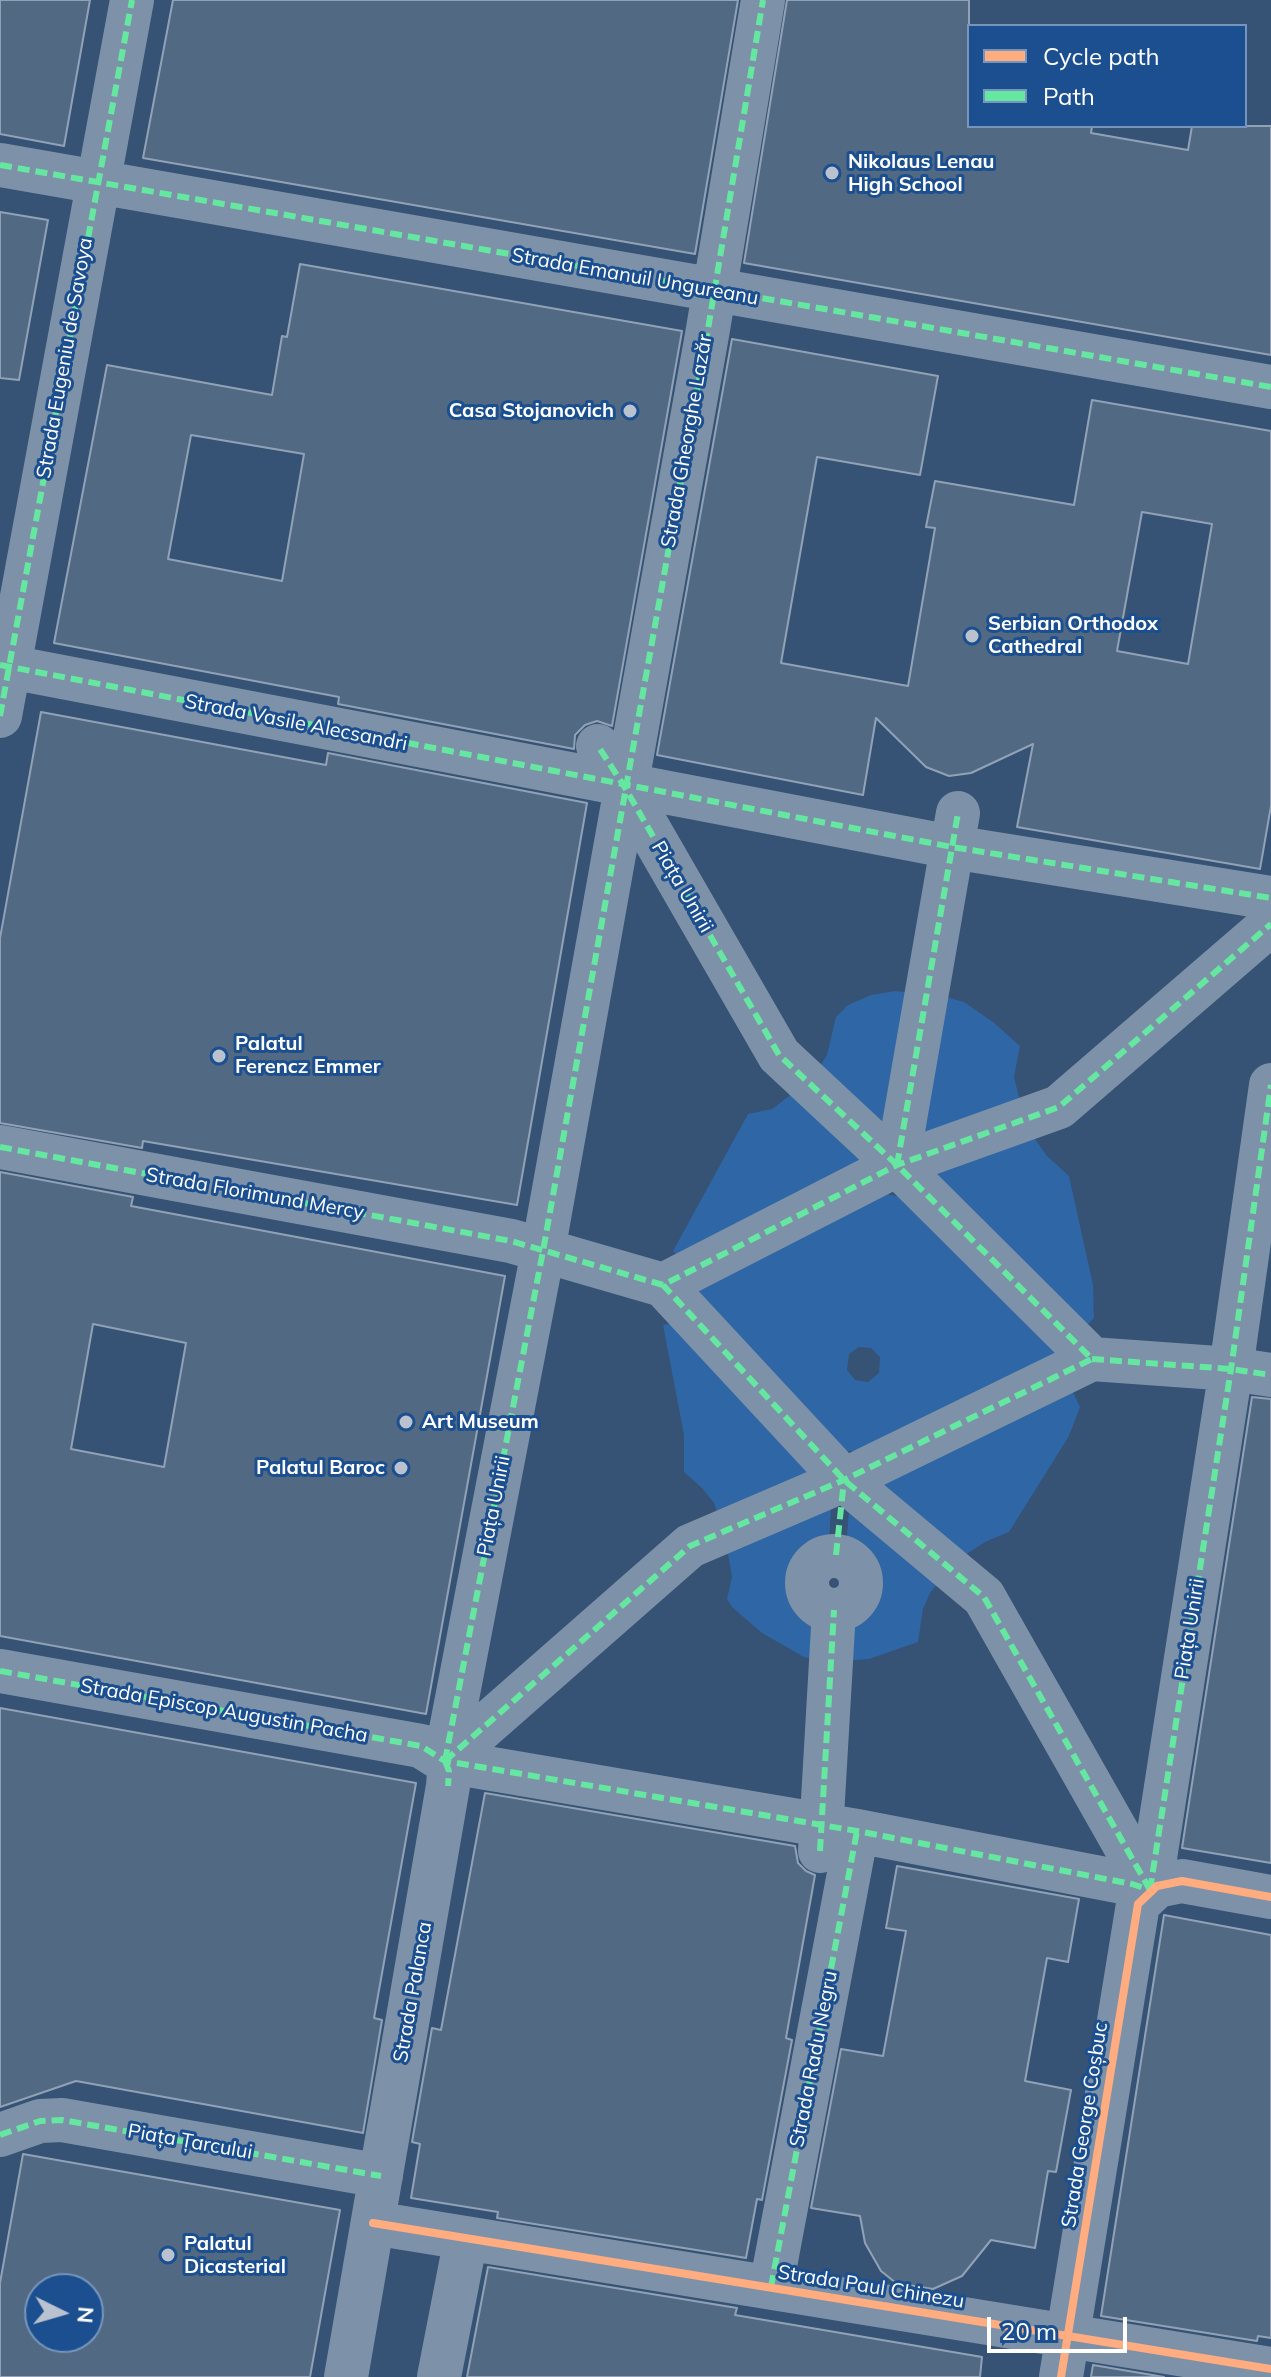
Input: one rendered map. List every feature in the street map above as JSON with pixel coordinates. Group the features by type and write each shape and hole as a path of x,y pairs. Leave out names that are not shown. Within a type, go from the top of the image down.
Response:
{"street":[{"name":"Strada Eugeniu de Savoya","path":"0,716 4,665 132,0"},
{"name":"Strada Gheorghe Lazăr","path":"612,763 714,290 763,0"},
{"name":"Strada Emanuil Ungureanu","path":"0,165 1271,387"},
{"name":"Strada Vasile Alecsandri","path":"4,665 612,763"},
{"path":"612,763 955,830 1271,898"},
{"name":"Piața Unirii","path":"612,763 779,1055 897,1165 1092,1359"},
{"name":"Piața Unirii","path":"447,1774 527,1246 612,763"},
{"path":"897,1165 955,830"},
{"path":"663,1285 897,1165 1059,1107 1271,924"},
{"name":"Piața Unirii","path":"1154,1888 1251,1371 1271,1085"},
{"name":"Strada Florimund Mercy","path":"0,1147 527,1246"},
{"path":"527,1246 663,1285 844,1480 984,1597 1154,1888"},
{"path":"447,1774 690,1546 844,1480 1092,1359 1251,1371"},
{"path":"833,1835 834,1610 842,1609 857,1598 861,1579 853,1563 836,1555 844,1480"},
{"name":"Strada Episcop Augustin Pacha","path":"0,1671 421,1746 447,1774"},
{"path":"447,1774 1154,1888 1182,1881 1271,1897"},
{"name":"Strada Palanca","path":"346,2377 447,1774"},
{"name":"Strada Radu Negru","path":"771,2287 833,1835"},
{"name":"Strada George Coșbuc","path":"1064,2356 1136,1910 1154,1888"},
{"name":"Piața Țarcului","path":"0,2135 40,2121 62,2120 381,2176"},
{"name":"Strada Paul Chinezu","path":"373,2223 771,2287 1064,2356 1271,2369"},
{"path":"439,2377 466,2238"}],"shaded area":[{"path":"895,991 916,993 897,1133 814,1075 827,1055 836,1017 848,1005 871,995"},
{"path":"935,994 964,1002 1020,1046 1014,1077 1022,1109 922,1142"},
{"path":"797,1090 870,1154 685,1264 673,1251 748,1114 772,1109"},
{"path":"1028,1129 1047,1156 1069,1176 1093,1285 1094,1318 1078,1335 929,1179 932,1165"},
{"path":"886,1194 902,1197 1071,1358 855,1451 836,1451 680,1290","holes":["859,1347 871,1348 880,1357 879,1373 868,1382 855,1380 847,1370 849,1354"]},
{"path":"682,1322 815,1473 720,1520 714,1503 684,1472 684,1435 663,1325"},
{"path":"1068,1381 1080,1407 1069,1436 1009,1532 985,1542 956,1561 876,1485"},
{"path":"831,1508 829,1543 814,1549 803,1559 797,1575 801,1601 823,1620 818,1660 804,1657 762,1633 732,1607 727,1599 732,1577 726,1542"},
{"path":"849,1512 941,1579 923,1609 918,1642 869,1659 842,1661 852,1618 865,1602 868,1587 861,1560 846,1547"}],"building":[{"path":"0,0 90,0 64,146 0,134"},
{"path":"173,0 738,0 695,254 143,158"},
{"path":"787,0 969,0 967,128 1092,128 1091,133 1188,150 1192,128 1271,126 1271,355 744,263"},
{"path":"0,212 48,220 19,380 0,378"},
{"path":"300,264 682,331 612,726 597,721 585,725 575,735 574,749 338,704 339,697 54,643 107,365 272,395 282,336 287,337","holes":["191,435 304,454 282,581 168,559"]},
{"path":"732,339 938,376 920,475 817,457 781,663 908,686 935,528 926,527 935,481 1074,505 1092,400 1271,431 1271,806 1260,869 1017,827 1033,744 971,773 949,776 926,767 876,718 863,795 657,755","holes":["1142,512 1212,524 1188,664 1117,651"]},
{"path":"41,712 326,765 328,753 587,803 517,1205 143,1141 142,1148 0,1123 0,938"},
{"path":"0,1172 133,1197 131,1206 505,1276 426,1714 0,1636","holes":["93,1324 186,1343 164,1467 71,1449"]},
{"path":"1252,1397 1271,1399 1271,1863 1182,1848"},
{"path":"0,1708 416,1783 374,2018 382,2020 363,2133 76,2081 0,2107"},
{"path":"485,1793 795,1846 798,1863 815,1875 786,2038 792,2040 762,2200 757,2199 746,2258 497,2218 498,2212 411,2198 420,2144 412,2142 432,2028 441,2030"},
{"path":"897,1866 1079,1899 1068,1962 1047,1958 1025,2081 1071,2090 1056,2172 1048,2171 1035,2248 991,2240 962,2276 933,2289 896,2283 881,2271 865,2243 860,2216 811,2208 841,2049 883,2056 906,1931 886,1928"},
{"path":"1164,1915 1271,1935 1271,2338 1258,2336 1257,2341 1101,2316"},
{"name":"Palatul Dicasterial","path":"23,2154 340,2210 310,2377 0,2377 0,2283"},
{"path":"488,2267 737,2308 735,2315 982,2357 980,2377 467,2377"},
{"path":"1093,2365 1164,2377 1091,2377"}],"marked path":[{"path":"0,716 132,0"},
{"path":"445,1761 543,1251 707,335 763,0"},
{"path":"0,165 1271,387"},
{"path":"0,665 952,847 1271,898"},
{"path":"445,1761 690,1546 844,1480 1092,1359 897,1165 779,1055 598,746"},
{"path":"897,1165 958,813"},
{"path":"1150,1890 984,1597 844,1480 663,1285 897,1165 1059,1107 1271,924"},
{"path":"1150,1890 1231,1369 1271,1085"},
{"path":"0,1147 511,1241 663,1285"},
{"path":"1092,1359 1231,1369 1271,1375"},
{"path":"836,1555 844,1480"},
{"path":"820,1851 834,1610"},
{"path":"0,1671 421,1746 445,1761 857,1831 1150,1890"},
{"path":"445,1761 449,1771 448,1786"},
{"path":"771,2287 857,1831"},
{"path":"0,2135 40,2121 62,2120 381,2176"}],"cycle path":[{"path":"1061,2377 1138,1904 1157,1886 1182,1881 1271,1897"},
{"path":"373,2223 1271,2369"}],"place":[{"name":"Nikolaus Lenau High School","path":"832,173"},
{"name":"Casa Stojanovich","path":"630,411"},
{"name":"Serbian Orthodox Cathedral","path":"972,636"},
{"name":"Palatul Ferencz Emmer","path":"219,1056"},
{"name":"Art Museum","path":"406,1422"},
{"name":"Palatul Baroc","path":"401,1468"},
{"name":"Palatul Dicasterial","path":"168,2255"}]}
